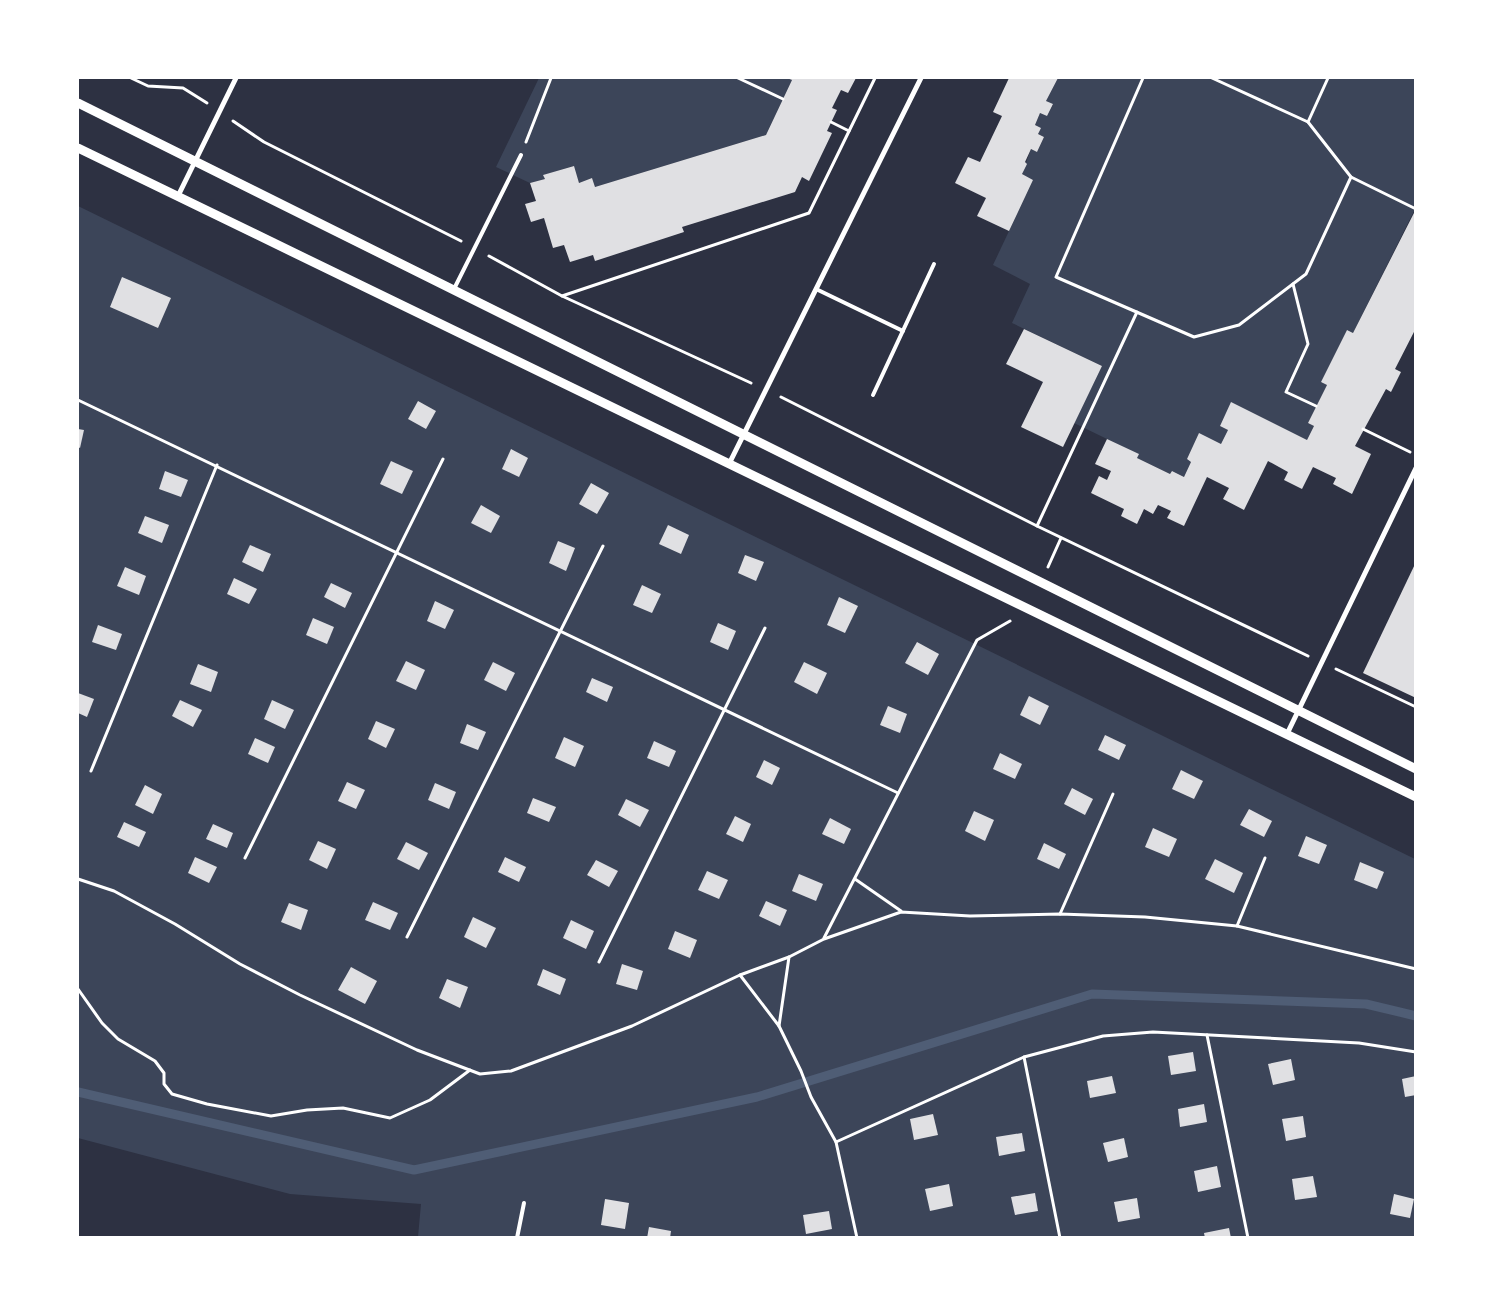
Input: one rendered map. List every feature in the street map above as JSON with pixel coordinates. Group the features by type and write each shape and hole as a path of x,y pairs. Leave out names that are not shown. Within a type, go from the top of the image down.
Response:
{"street":[{"path":"178,196 236,78"},
{"path":"729,464 921,78"},
{"path":"78,104 1416,769"},
{"path":"78,148 1416,797"},
{"path":"1287,734 1416,468"}],"lane":[{"path":"453,290 521,155"},
{"path":"873,395 934,264"},
{"path":"816,289 903,331"},
{"path":"517,1238 524,1203"}],"path":[{"path":"521,155 551,78"},
{"path":"738,78 783,99"},
{"path":"562,296 809,214 874,78"},
{"path":"1143,78 1056,277 1194,337 1239,325 1306,274 1351,177"},
{"path":"1212,78 1308,122 1351,177 1416,209"},
{"path":"1308,122 1328,78"},
{"path":"831,122 849,131"},
{"path":"1293,284 1308,344 1286,392 1316,406"},
{"path":"1037,526 1137,312"},
{"path":"78,400 898,793"},
{"path":"1363,429 1416,454"},
{"path":"245,858 443,458"},
{"path":"91,771 216,465"},
{"path":"1041,583 1061,538"},
{"path":"407,937 603,546"},
{"path":"824,939 977,640 1029,609"},
{"path":"599,962 765,628"},
{"path":"1060,914 1112,794"},
{"path":"1237,926 1265,858"},
{"path":"78,879 114,891 175,924 240,964 300,995 417,1050 480,1074 511,1072 632,1026 740,975 789,957 824,939 901,912 970,916 1060,914 1145,917 1237,926 1416,969"},
{"path":"854,879 901,912"},
{"path":"779,1026 789,957"},
{"path":"740,975 779,1026 802,1071 811,1097 836,1142 857,1238"},
{"path":"78,990 102,1022 118,1039 155,1061 164,1073 164,1084 172,1094 207,1104 271,1116 307,1110 343,1108 390,1118 430,1100 470,1070"},
{"path":"836,1142 1024,1057 1103,1036 1153,1032 1359,1043 1416,1052"},
{"path":"1208,1035 1248,1238"},
{"path":"1024,1057 1060,1238"}],"shaded area":[{"path":"539,78 788,78 792,80 766,135 595,187 592,178 579,183 573,166 544,175 545,179 530,183 496,167"},
{"path":"1058,78 1415,78 1415,209 1353,333 1347,330 1321,382 1327,385 1308,423 1314,426 1307,440 1231,403 1220,426 1228,430 1221,444 1199,434 1187,459 1191,462 1184,477 1172,471 1170,474 1137,458 1138,454 1074,423 1102,366 1012,323 1030,284 993,265 1033,180 1022,174 1031,149 1037,152 1044,137 1038,134 1040,128 1035,125 1040,113 1047,116 1053,105 1046,101"},
{"path":"78,206 1415,859 1415,1237 418,1237 421,1204 290,1194 78,1138"}],"building":[{"path":"787,78 856,78 848,93 841,90 832,108 837,110 827,131 832,133 809,181 802,177 795,192 682,227 684,232 595,261 593,255 570,262 564,245 553,248 544,218 531,222 525,204 536,201 530,183 545,179 543,175 574,166 579,183 592,178 595,187 766,135 792,80"},
{"path":"1009,78 1058,78 1046,101 1053,104 1047,116 1040,113 1035,125 1041,128 1038,134 1044,137 1037,152 1031,149 1025,162 1027,164 1022,174 1033,180 1009,231 977,216 986,198 955,183 968,157 980,162 1002,116 993,112"},
{"path":"1416,209 1416,328 1395,369 1401,372 1391,392 1386,389 1355,446 1371,454 1352,494 1333,484 1336,478 1313,467 1302,489 1284,480 1288,472 1268,461 1244,510 1223,499 1229,488 1207,477 1184,526 1167,518 1171,511 1158,505 1153,514 1144,509 1137,524 1121,516 1124,509 1091,493 1099,476 1107,480 1111,471 1095,464 1107,439 1139,454 1137,458 1170,474 1172,471 1184,477 1191,462 1187,459 1199,433 1221,444 1228,430 1220,426 1231,402 1307,440 1314,426 1308,423 1327,385 1321,382 1347,330 1353,333"},
{"path":"122,277 171,298 158,328 110,307"},
{"path":"1024,329 1102,366 1063,447 1021,427 1043,382 1006,364"},
{"path":"418,401 436,411 426,429 408,419"},
{"path":"78,429 84,430 80,448 78,447"},
{"path":"511,449 528,458 519,477 502,469"},
{"path":"391,461 413,471 402,494 380,484"},
{"path":"165,471 188,480 181,497 159,489"},
{"path":"591,483 609,493 597,514 579,504"},
{"path":"481,505 500,516 491,533 471,523"},
{"path":"145,516 169,525 162,543 138,533"},
{"path":"668,525 689,535 681,554 659,544"},
{"path":"558,541 575,548 566,571 549,563"},
{"path":"250,545 271,554 263,572 242,562"},
{"path":"745,555 764,562 756,581 738,573"},
{"path":"1416,562 1416,698 1363,673"},
{"path":"125,567 146,576 139,595 117,586"},
{"path":"234,578 257,589 249,604 227,594"},
{"path":"331,583 352,593 345,608 324,597"},
{"path":"642,585 661,594 652,613 633,605"},
{"path":"839,597 858,606 845,633 827,625"},
{"path":"435,601 454,610 445,629 427,621"},
{"path":"313,618 334,627 327,644 306,635"},
{"path":"718,623 736,631 728,650 710,642"},
{"path":"98,625 122,634 116,650 92,642"},
{"path":"917,642 939,654 928,675 905,663"},
{"path":"406,661 425,670 416,690 396,681"},
{"path":"493,662 515,673 506,691 484,680"},
{"path":"804,662 827,673 817,694 794,682"},
{"path":"198,664 218,672 211,692 190,684"},
{"path":"592,678 613,687 607,702 586,692"},
{"path":"78,693 94,699 87,717 78,713"},
{"path":"1029,696 1049,706 1040,725 1020,715"},
{"path":"180,700 202,710 193,727 172,716"},
{"path":"272,700 294,710 285,729 264,719"},
{"path":"888,706 907,714 900,733 880,725"},
{"path":"376,721 395,729 386,748 368,739"},
{"path":"467,724 486,732 478,750 460,743"},
{"path":"1105,735 1126,745 1119,760 1098,750"},
{"path":"564,737 584,746 575,767 555,758"},
{"path":"255,738 275,747 268,763 248,754"},
{"path":"654,741 676,751 669,767 647,758"},
{"path":"1000,753 1022,764 1015,779 993,769"},
{"path":"764,760 780,768 772,785 756,777"},
{"path":"1181,770 1203,781 1194,799 1172,789"},
{"path":"347,782 365,790 356,809 338,801"},
{"path":"435,783 456,792 449,809 428,800"},
{"path":"145,785 162,794 153,814 135,805"},
{"path":"1072,788 1093,799 1085,815 1064,804"},
{"path":"533,798 556,807 549,822 527,813"},
{"path":"626,799 649,810 640,827 618,815"},
{"path":"1249,809 1272,821 1264,837 1240,825"},
{"path":"974,811 994,820 985,841 965,831"},
{"path":"735,816 751,824 743,842 726,834"},
{"path":"830,818 851,829 844,844 822,834"},
{"path":"124,822 146,832 139,847 117,837"},
{"path":"213,824 233,833 227,848 206,839"},
{"path":"1153,828 1177,839 1169,857 1145,847"},
{"path":"1306,836 1327,845 1319,864 1298,856"},
{"path":"318,841 336,849 327,869 309,860"},
{"path":"406,842 428,853 419,870 397,859"},
{"path":"1044,843 1066,854 1059,869 1037,859"},
{"path":"195,857 217,867 209,883 188,873"},
{"path":"505,857 526,867 519,882 498,872"},
{"path":"1215,859 1243,873 1234,893 1205,879"},
{"path":"596,860 618,871 609,887 587,875"},
{"path":"1360,862 1384,872 1377,889 1354,880"},
{"path":"707,871 728,880 719,899 698,890"},
{"path":"799,874 823,884 816,901 792,891"},
{"path":"766,901 787,910 780,926 759,916"},
{"path":"373,902 398,913 390,930 365,920"},
{"path":"289,903 308,910 301,930 281,922"},
{"path":"473,917 496,928 486,948 464,937"},
{"path":"571,920 594,931 586,949 563,938"},
{"path":"675,931 697,940 690,958 668,949"},
{"path":"622,964 643,971 637,990 616,984"},
{"path":"351,967 377,981 365,1004 338,990"},
{"path":"543,969 566,979 560,995 537,985"},
{"path":"447,979 468,987 460,1008 439,998"},
{"path":"1193,1052 1196,1071 1171,1075 1168,1056"},
{"path":"1291,1059 1295,1080 1273,1085 1268,1064"},
{"path":"1112,1076 1116,1093 1090,1098 1087,1081"},
{"path":"1416,1076 1416,1095 1405,1097 1402,1079"},
{"path":"1204,1104 1207,1122 1180,1127 1178,1109"},
{"path":"933,1114 938,1135 914,1140 910,1119"},
{"path":"1303,1116 1306,1137 1286,1141 1282,1119"},
{"path":"1022,1133 1025,1151 999,1156 996,1137"},
{"path":"1124,1138 1128,1157 1108,1162 1103,1143"},
{"path":"1217,1166 1221,1187 1198,1192 1194,1171"},
{"path":"1313,1176 1317,1197 1295,1200 1292,1179"},
{"path":"949,1184 953,1206 930,1211 925,1189"},
{"path":"1035,1193 1038,1211 1015,1215 1011,1197"},
{"path":"1394,1194 1414,1199 1410,1218 1390,1214"},
{"path":"1137,1198 1140,1218 1118,1222 1114,1202"},
{"path":"605,1199 629,1203 625,1229 601,1225"},
{"path":"829,1211 832,1229 806,1234 803,1215"},
{"path":"649,1227 671,1231 670,1238 647,1238"},
{"path":"1229,1228 1231,1238 1205,1238 1204,1233"}],"waterway":[{"path":"78,1092 414,1170 757,1097 1092,994 1366,1004 1416,1016"}]}
